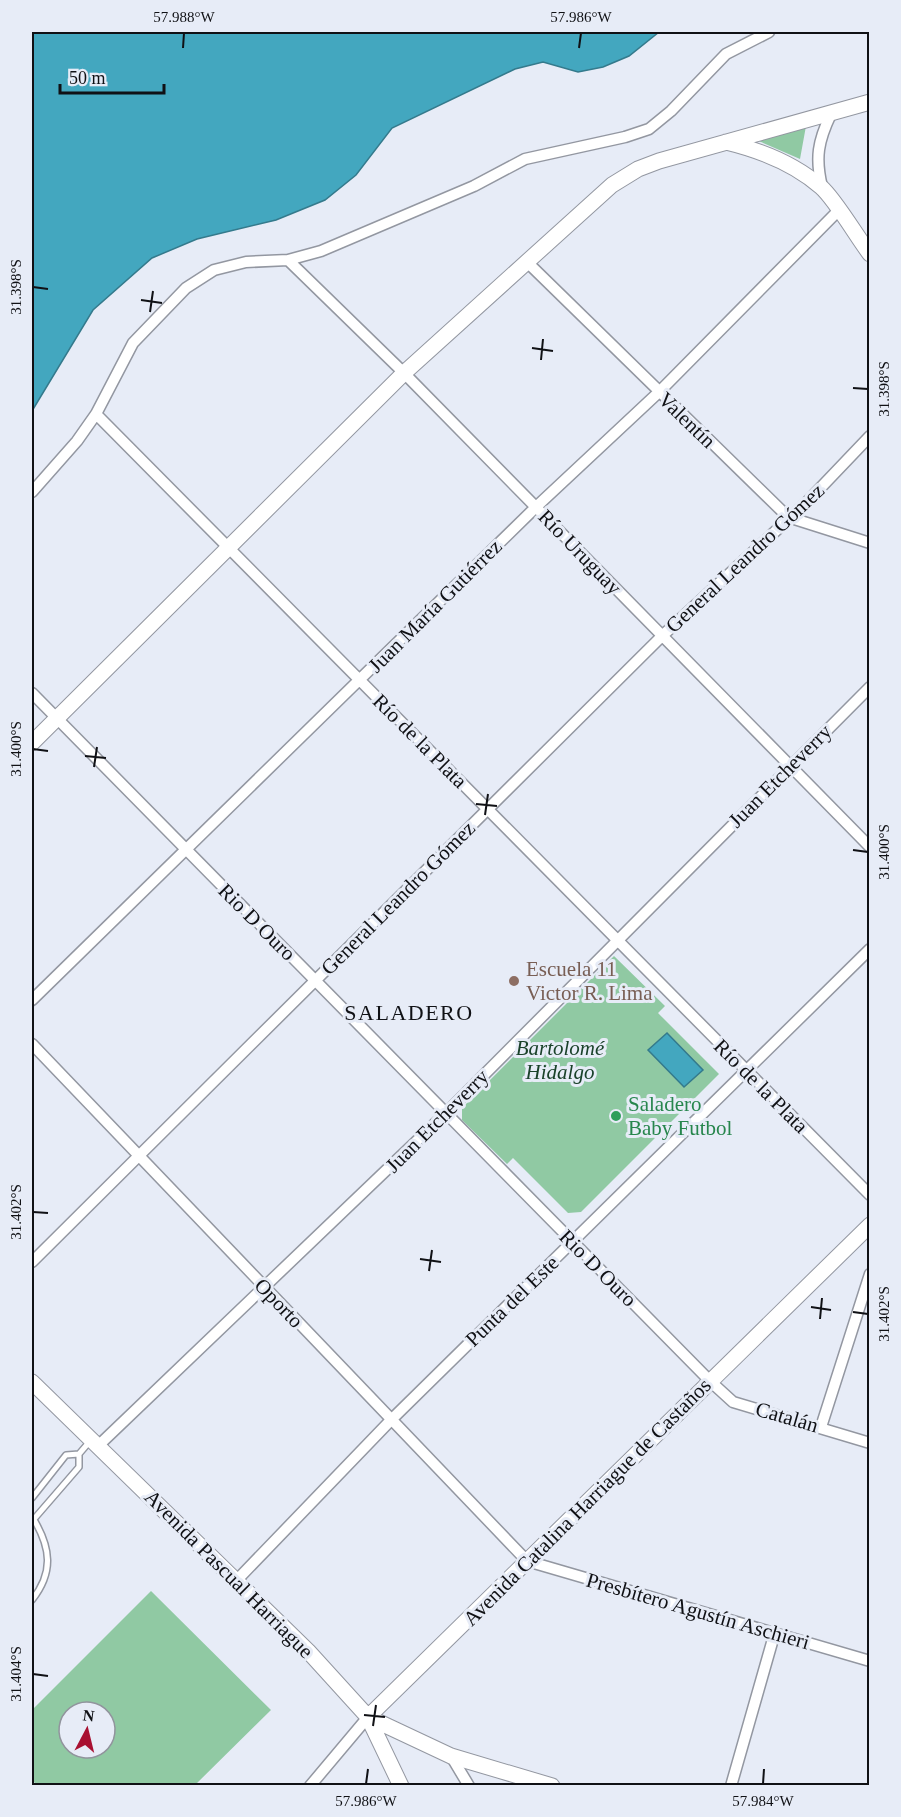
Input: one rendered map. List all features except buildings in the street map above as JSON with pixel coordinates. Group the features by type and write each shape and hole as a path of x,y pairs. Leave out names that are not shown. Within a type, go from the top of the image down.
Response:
{"street":[{"path":"32,492 77,441 96,414 133,343 186,288 214,270 246,262 288,260 321,251 463,190 525,159 625,137 649,129 671,111 726,54 769,32"},
{"path":"32,743 404,373 612,185 638,169 724,142 870,102"},
{"path":"822,188 816,152 820,136 831,114"},
{"path":"724,142 757,150 796,170 822,188 870,254"},
{"name":"Juan María Gutiérrez","path":"32,1000 536,507 659,392 838,211"},
{"name":"Río Uruguay","path":"288,260 404,373 870,847"},
{"name":"Valentín","path":"526,261 788,517 870,543"},
{"name":"Río de la Plata","path":"96,414 870,1195"},
{"name":"General Leandro Gómez","path":"32,1263 662,636 788,517 807,502 870,436"},
{"name":"Juan Etcheverry","path":"95,1442 265,1289 446,1113 870,687"},
{"name":"Rio D Ouro","path":"32,693 710,1381"},
{"name":"Punta del Este","path":"236,1581 391,1420 870,949"},
{"name":"Oporto","path":"32,1044 527,1561"},
{"name":"Avenida Catalina Harriague de Castaños","path":"310,1785 368,1717 870,1225"},
{"path":"821,1427 865,1310 870,1274"},
{"name":"Catalán","path":"710,1381 733,1402 870,1443"},
{"name":"Avenida Pascual Harriague","path":"32,1382 308,1651 368,1717 401,1785"},
{"name":"Presbítero Agustín Aschieri","path":"527,1561 870,1661"},
{"path":"731,1785 776,1632"},
{"path":"368,1717 451,1756 552,1785"},
{"path":"451,1756 469,1785"}],"lane":[{"path":"32,1498 66,1455 79,1454 95,1442"},
{"path":"32,1600 45,1583 47,1546 33,1518 79,1467 79,1454"}],"green space":[{"path":"806,126 800,159 754,139"},
{"name":"Bartolomé Hidalgo","path":"614,956 665,1006 658,1013 719,1074 581,1212 568,1213 513,1158 507,1164 462,1120 462,1108"},
{"path":"151,1591 271,1710 195,1785 37,1785 32,1780 32,1710"}],"water":[{"path":"32,32 659,32 629,56 603,67 578,72 543,62 515,69 392,128 356,175 325,200 276,220 197,239 152,258 93,310 32,411"},
{"path":"667,1033 703,1070 684,1087 648,1050"}],"place":[{"name":"Escuela 11 Victor R. Lima","path":"514,981"},
{"name":"Saladero Baby Futbol","path":"616,1116"}],"district":[{"name":"SALADERO","path":"409,1012"}]}
